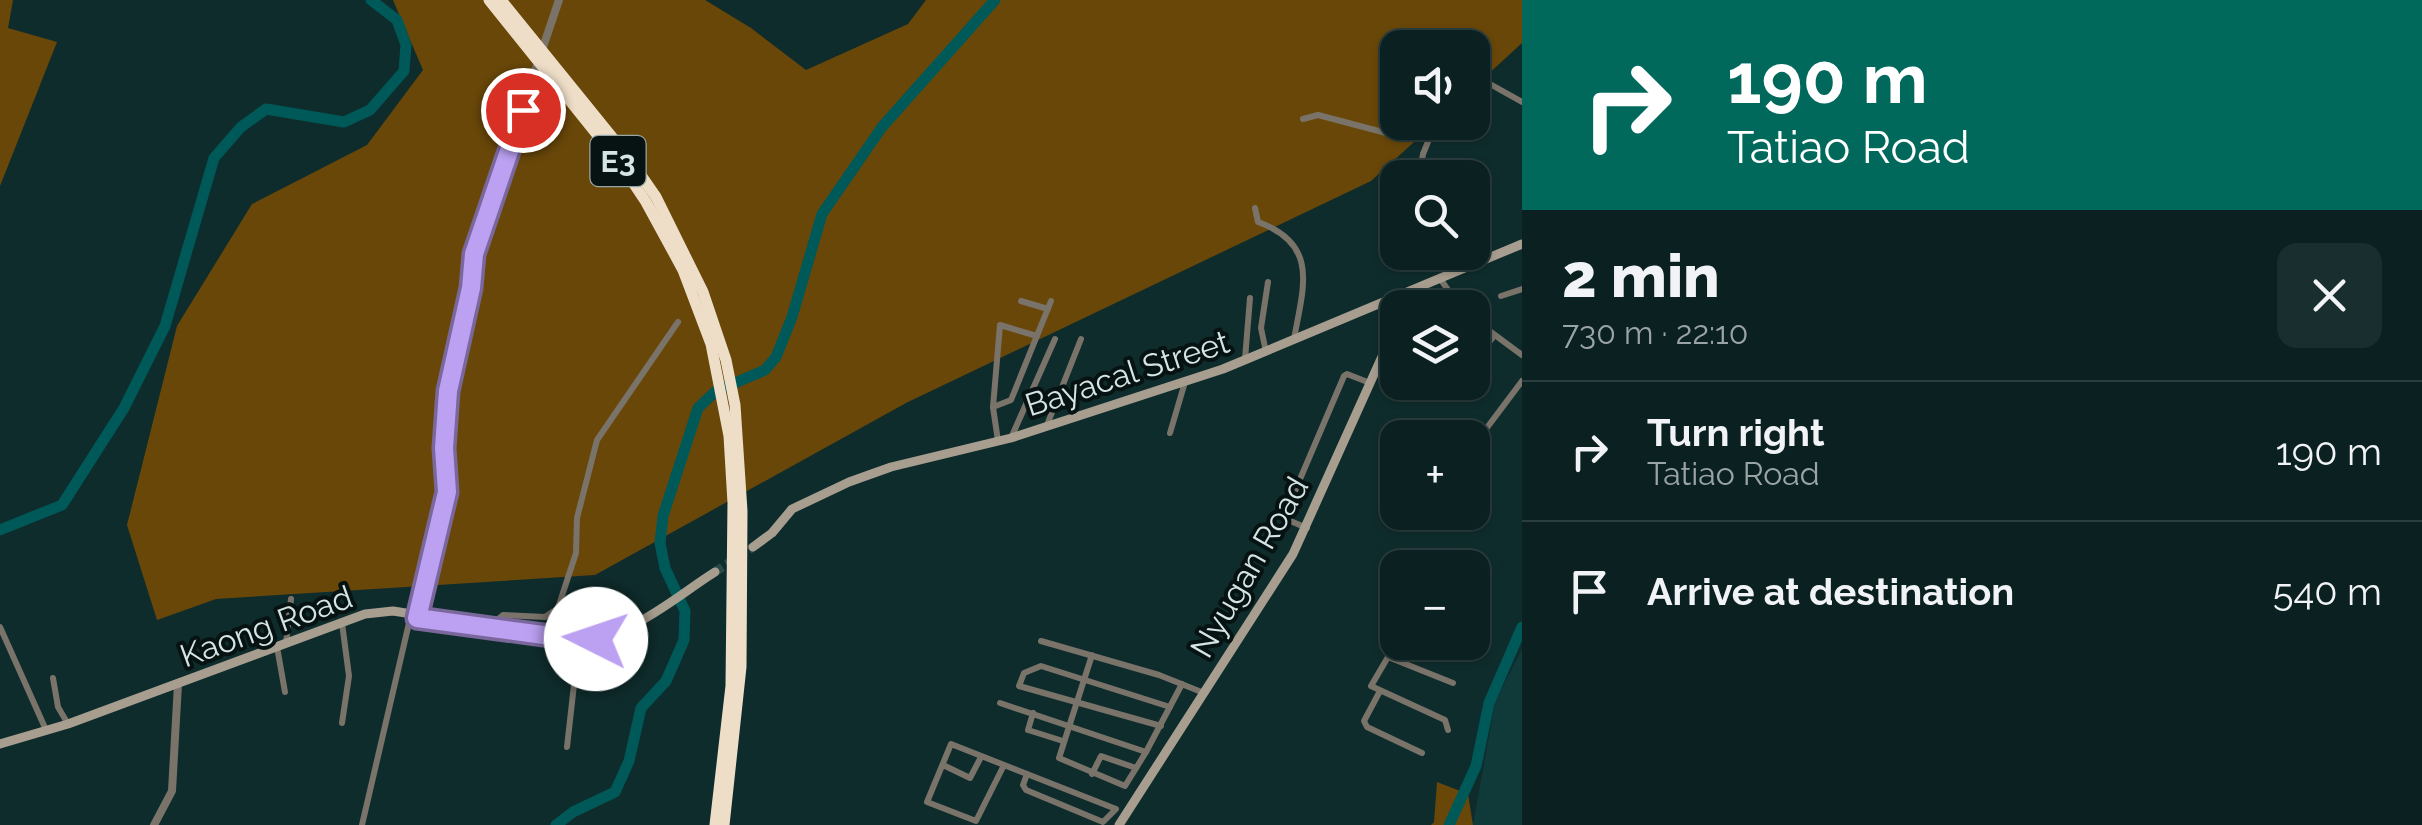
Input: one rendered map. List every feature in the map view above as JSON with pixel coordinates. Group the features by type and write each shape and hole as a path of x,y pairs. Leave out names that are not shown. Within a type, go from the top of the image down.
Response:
{"highway":[{"name":"E3","path":"489,0 620,163 646,202 716,342"},
{"name":"E3","path":"501,0 656,197 680,240 716,342 742,511 741,666 724,825"},
{"name":"E3","path":"715,825 730,686 733,433"}],"main road":[{"name":"Bayacal Street","path":"1416,290 1522,244"},
{"name":"Bayacal Street","path":"753,546 772,533 792,508 849,482 891,467 1011,438 1185,381 1380,305"},
{"name":"Nyugan Road","path":"1119,825 1293,554 1380,364"},
{"name":"Kaong Road","path":"0,744 68,724 365,614 393,611 417,618 587,640 624,630 715,572"}],"street":[{"path":"362,825 409,623 417,618 447,492 444,448 448,391 471,288 474,254 559,0"},
{"path":"1490,84 1522,102"},
{"path":"1303,119 1318,114 1380,131"},
{"path":"1256,208 1258,222 1276,228 1296,248 1306,275 1293,340"},
{"path":"1441,280 1448,290"},
{"path":"1266,352 1261,328 1268,282"},
{"path":"1501,296 1522,289"},
{"path":"1245,360 1250,298"},
{"path":"993,407 1010,400 1049,305 1021,300"},
{"path":"490,626 503,615 545,617 558,608 576,553 577,518 597,440 678,322"},
{"path":"998,441 993,407 1000,326 1037,336"},
{"path":"1490,333 1522,355"},
{"path":"1490,341 1494,336"},
{"path":"1011,438 1055,340"},
{"path":"1047,425 1081,340"},
{"path":"1307,528 1288,520 1286,512 1344,376 1372,383"},
{"path":"1170,433 1185,381"},
{"path":"1490,425 1522,381"},
{"path":"285,692 282,645 291,599"},
{"path":"342,623 349,676 342,723"},
{"path":"0,628 46,730"},
{"path":"560,637 577,658"},
{"path":"566,747 577,658 587,640"},
{"path":"1041,640 1204,693"},
{"path":"1092,655 1068,724 1060,761 1140,792"},
{"path":"1448,730 1446,720 1371,686 1388,657 1453,683"},
{"path":"1160,726 1019,686 1024,672 1041,666 1170,708"},
{"path":"54,678 58,707 68,724"},
{"path":"154,825 172,791 178,684"},
{"path":"1125,786 1182,684"},
{"path":"1380,691 1366,714 1367,727 1422,754"},
{"path":"1000,703 1146,752"},
{"path":"1034,714 1028,730 1063,741"},
{"path":"1004,765 976,821 927,802 951,744 1127,813"},
{"path":"942,765 970,778 981,756"},
{"path":"1092,774 1101,756 1136,768"},
{"path":"1027,774 1023,785 1026,790 1103,822 1116,809"}],"shaded area":[{"path":"0,0 13,0 8,28 57,42 0,186"},
{"path":"393,0 705,0 751,28 806,70 908,24 926,0 1522,0 1522,43 1490,72 1490,30 1380,30 1380,140 1416,140 1394,160 1380,160 1380,173 1371,181 906,403 595,575 216,599 157,620 127,525 177,326 252,204 367,145 423,70"},
{"path":"1522,649 1522,825 1473,825 1495,702"},
{"path":"1437,782 1468,794 1473,825 1431,825"}],"waterway":[{"path":"0,530 62,505 124,408 165,326 214,158 241,127 266,109 344,122 370,110 404,71 406,45 397,20 371,0"},
{"path":"556,825 573,812 615,792 629,761 641,708 666,681 684,640 685,611 665,568 660,543 663,516 698,408 716,391 765,370 776,357 822,214 882,127 995,0"},
{"path":"1449,825 1476,766 1489,703 1522,627"}],"tunnel":[{"path":"715,572 753,547"}],"route":[{"path":"523,110 474,254 471,288 448,391 444,448 447,492 417,618 596,639"}]}
